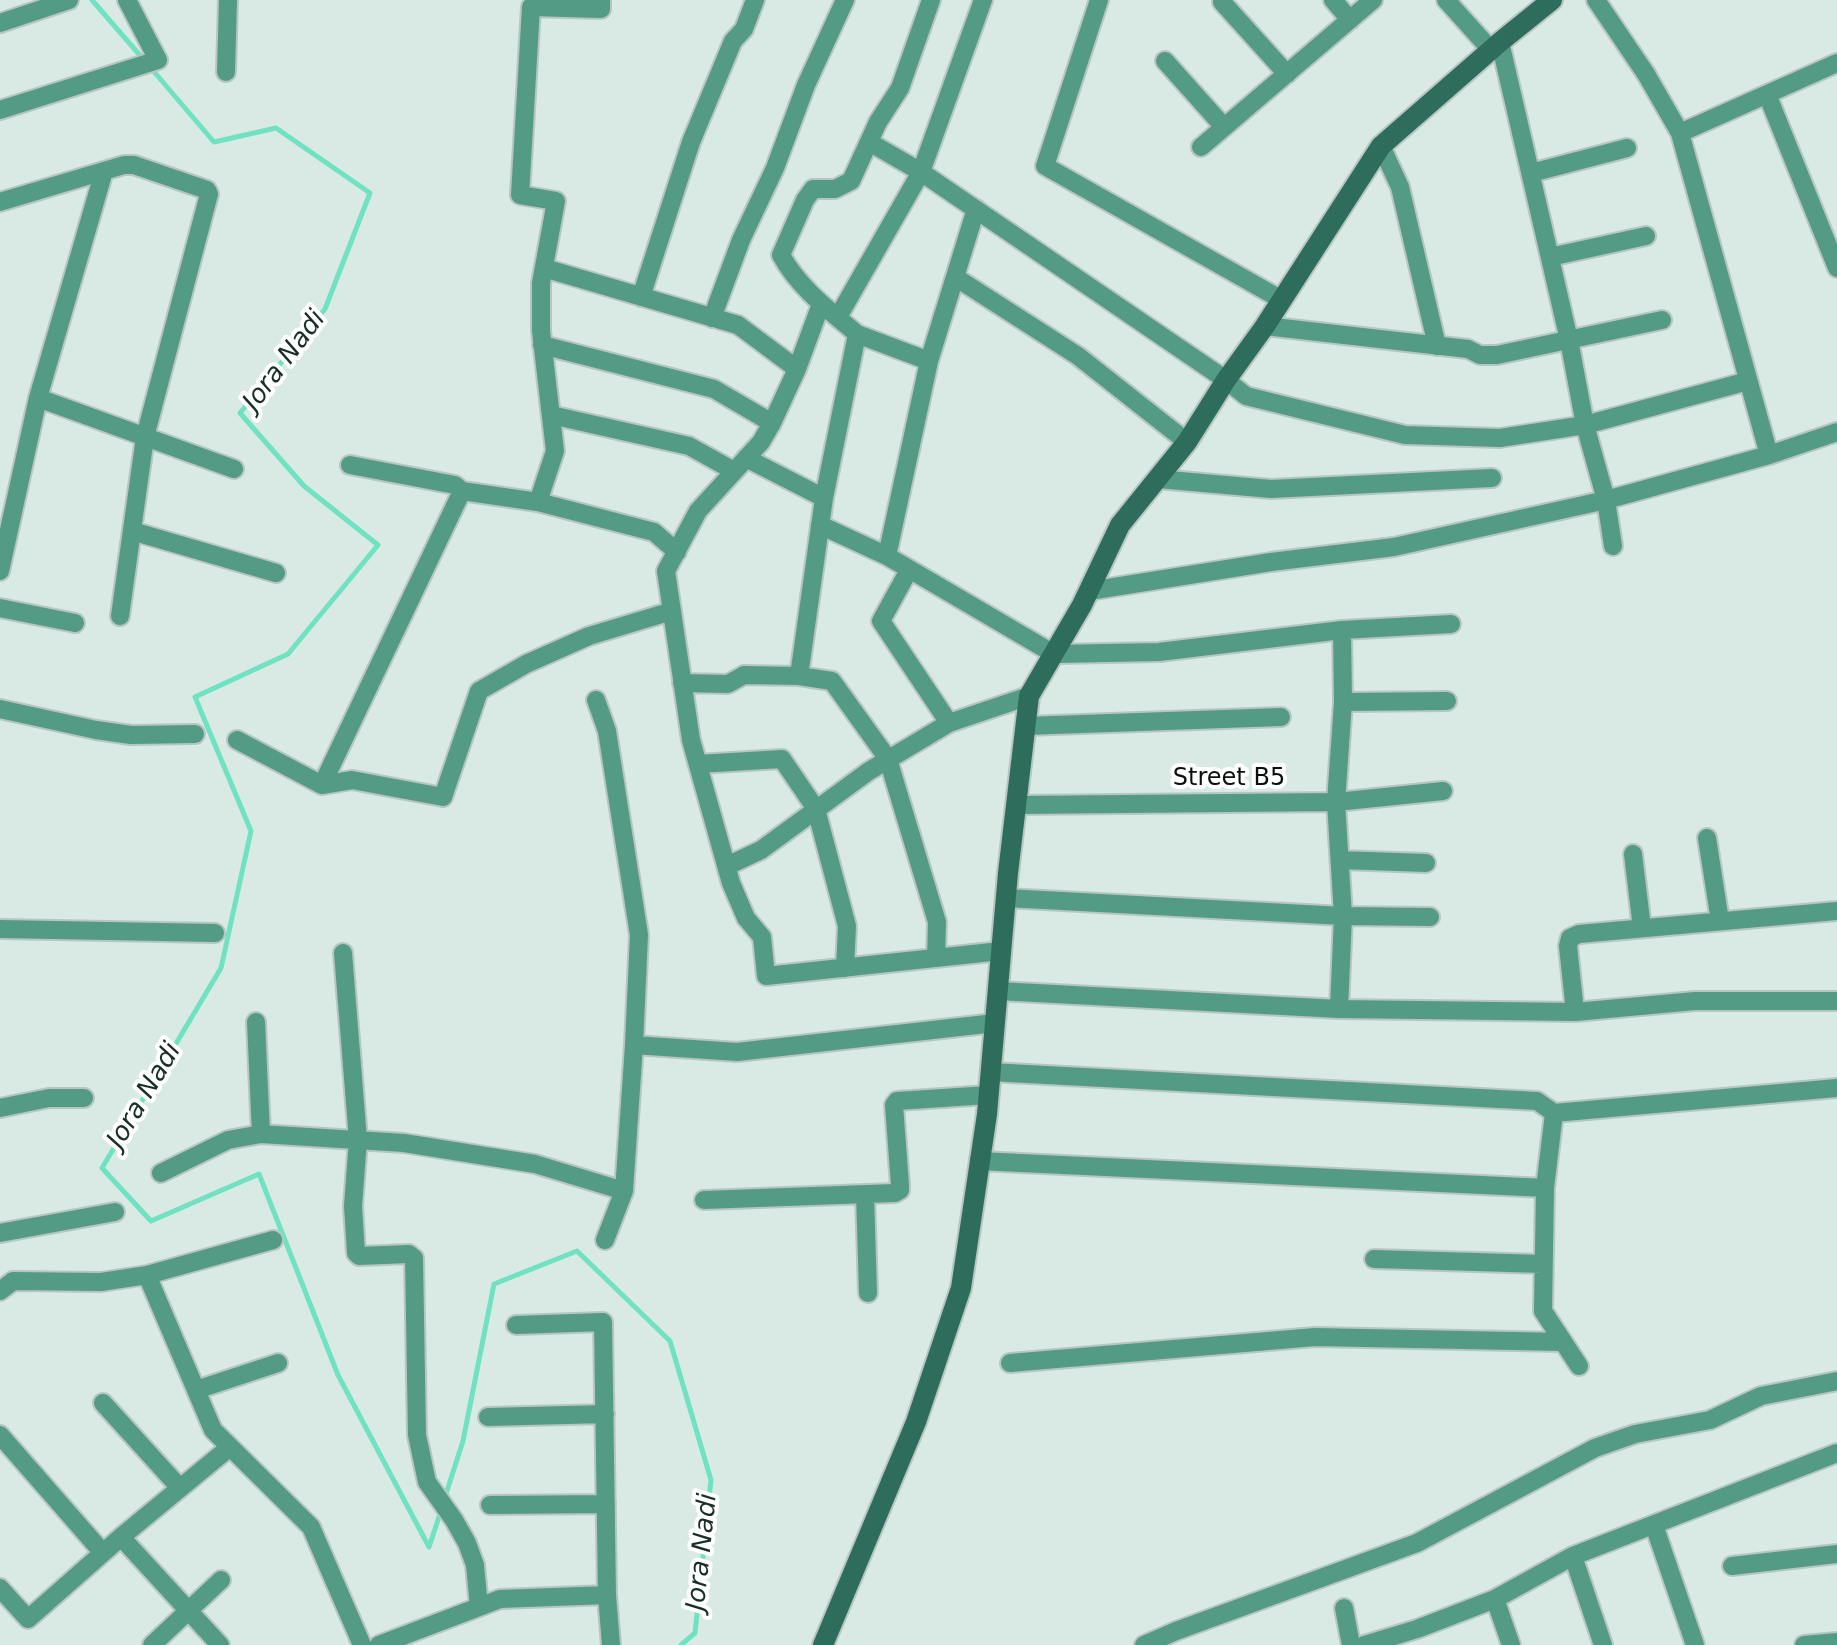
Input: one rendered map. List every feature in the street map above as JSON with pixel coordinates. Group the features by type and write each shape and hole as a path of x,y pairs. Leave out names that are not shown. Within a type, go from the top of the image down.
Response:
{"street":[{"path":"0,23 69,0"},
{"path":"0,110 158,60 127,0"},
{"path":"226,72 228,0"},
{"path":"538,502 555,451 542,345 541,283 556,201 520,195 531,7 601,9 601,0"},
{"path":"641,297 691,142 733,41 744,29 755,0"},
{"path":"712,318 741,240 775,168 806,85 845,0"},
{"path":"929,361 857,334 821,304 781,255 813,189 835,189 851,181 878,122 900,88 931,0"},
{"path":"838,317 921,172 983,0"},
{"path":"1099,0 1045,166 1282,300"},
{"path":"1333,0 1350,20"},
{"path":"1201,147 1373,0"},
{"path":"1446,0 1496,46 1531,173 1585,425 1606,500 1613,546"},
{"path":"823,1645 916,1422 961,1288 988,1095 1029,696 1089,591 1120,525 1187,442 1381,146 1552,0"},
{"path":"1596,0 1646,74 1680,133 1769,455"},
{"path":"1222,2 1287,74"},
{"path":"1165,61 1224,127"},
{"path":"1680,133 1836,66"},
{"path":"1767,94 1837,268"},
{"path":"869,142 976,209 1246,396 1405,435 1500,438 1585,425 1748,381"},
{"path":"1381,146 1400,187 1437,346"},
{"path":"1531,173 1627,148"},
{"path":"0,202 124,165 134,165 207,190 209,194 145,437 120,616"},
{"path":"0,571 38,398 104,171"},
{"path":"887,556 929,361 976,209"},
{"path":"1550,257 1646,236"},
{"path":"544,268 738,325 797,369"},
{"path":"955,277 1078,356 1187,442"},
{"path":"821,304 797,369 761,442 698,511 666,571 691,740 727,866 746,918 762,937 766,976 1001,951"},
{"path":"1265,326 1497,355 1662,320"},
{"path":"799,676 824,498 857,334"},
{"path":"542,345 714,389 772,423"},
{"path":"38,398 234,469"},
{"path":"551,415 689,446 824,498"},
{"path":"1089,591 1271,562 1394,547 1606,500 1769,455 1837,432"},
{"path":"350,465 455,485 462,491 538,502 654,532 677,552"},
{"path":"1158,479 1271,489 1492,478"},
{"path":"322,785 462,491"},
{"path":"820,525 887,556 1054,654 1159,652 1342,630 1451,624"},
{"path":"132,531 276,573"},
{"path":"909,570 881,621 949,723"},
{"path":"0,608 75,623"},
{"path":"237,740 322,785 352,780 443,797 479,691 526,664 589,636 672,611"},
{"path":"1339,1009 1343,916 1336,802 1343,702 1342,630"},
{"path":"682,683 728,684 744,675 799,676 832,681 888,759 937,922 936,958"},
{"path":"727,866 761,850 869,771 949,723 1029,696"},
{"path":"596,700 607,731 639,935 624,1191 605,1240"},
{"path":"1343,702 1447,701"},
{"path":"0,709 131,735 195,734"},
{"path":"1025,726 1281,717"},
{"path":"698,764 782,759 816,809 847,926 845,968"},
{"name":"Street B5","path":"1016,805 1336,802 1443,791"},
{"path":"1707,838 1720,921"},
{"path":"1633,854 1642,928"},
{"path":"1340,860 1426,863"},
{"path":"1006,898 1343,916 1430,917"},
{"path":"1575,1012 1568,946 1570,938 1579,934 1837,911"},
{"path":"0,929 215,933"},
{"path":"343,953 358,1140 353,1206 356,1253 359,1256 409,1254 414,1258 417,1435 427,1482 454,1520 475,1565 479,1607"},
{"path":"998,991 1339,1009 1575,1012 1695,1001 1837,1001"},
{"path":"256,1022 261,1134"},
{"path":"634,1045 737,1052 995,1023"},
{"path":"990,1072 1537,1101 1554,1113 1837,1088"},
{"path":"704,1200 895,1193 900,1190 894,1105 897,1101 988,1095"},
{"path":"0,1108 49,1098 84,1098"},
{"path":"1554,1113 1545,1188 1543,1311 1579,1366"},
{"path":"161,1173 228,1140 261,1134 404,1143 535,1164 624,1191"},
{"path":"979,1161 1545,1188"},
{"path":"865,1194 868,1293"},
{"path":"0,1233 115,1212"},
{"path":"0,1291 13,1281 101,1282 147,1275 273,1240"},
{"path":"1374,1259 1543,1264"},
{"path":"147,1275 213,1430 311,1527 362,1645"},
{"path":"516,1325 603,1322 607,1595 611,1645"},
{"path":"1010,1363 1315,1337 1563,1342"},
{"path":"196,1390 278,1363"},
{"path":"1144,1645 1417,1543 1595,1448 1635,1434 1710,1420 1761,1396 1837,1381"},
{"path":"103,1403 180,1488"},
{"path":"488,1417 605,1414"},
{"path":"0,1435 103,1553"},
{"path":"0,1588 28,1619 230,1447"},
{"path":"1364,1645 1418,1637 1573,1556 1837,1453"},
{"path":"490,1505 606,1504"},
{"path":"1654,1525 1695,1645"},
{"path":"121,1537 220,1645"},
{"path":"1732,1566 1837,1554"},
{"path":"1573,1556 1603,1645"},
{"path":"152,1645 221,1580"},
{"path":"379,1645 500,1599 607,1595"},
{"path":"1495,1599 1511,1645"},
{"path":"1344,1608 1351,1645"},
{"path":"1804,1645 1837,1642"}],"waterway":[{"name":"Jora Nadi","path":"92,0 144,60"},
{"name":"Jora Nadi","path":"150,67 214,142 276,128 370,193 325,309 240,413 304,486 378,545 288,654 195,697 251,831 221,968 102,1168 151,1221 259,1174 338,1375 429,1547 441,1511"},
{"name":"Jora Nadi","path":"445,1497 463,1441 494,1284 577,1251 670,1341 711,1480 695,1633 681,1645"}]}
